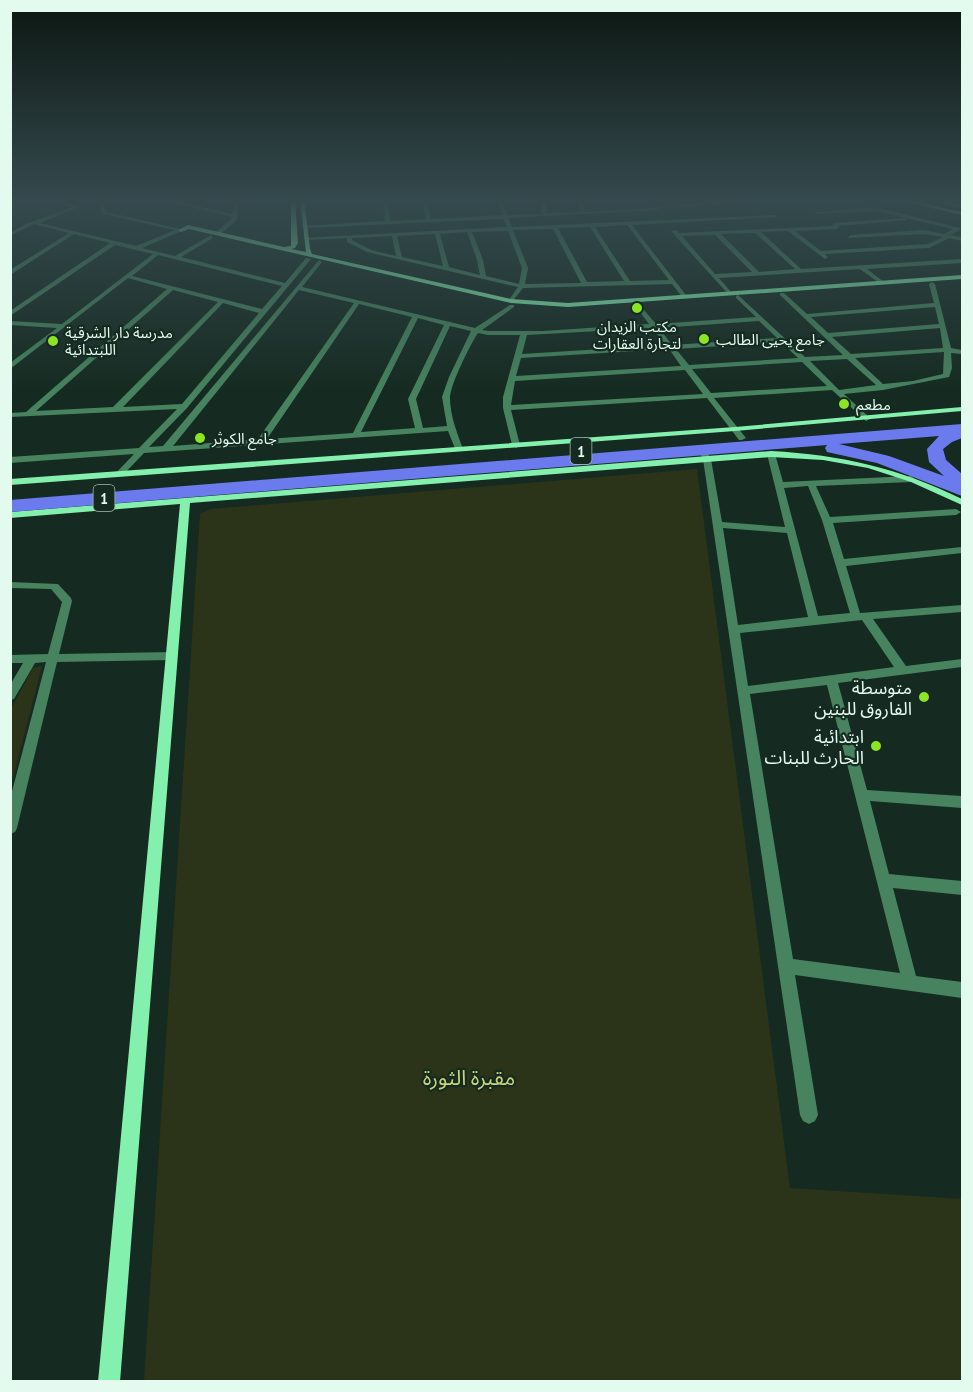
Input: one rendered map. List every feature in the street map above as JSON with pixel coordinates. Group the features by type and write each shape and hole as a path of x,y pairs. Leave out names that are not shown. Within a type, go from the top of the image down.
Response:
{"highway":[{"path":"921,424 963,414"},
{"name":"1","path":"10,495 194,491 739,434 963,421"},
{"path":"768,450 963,431"},
{"path":"963,431 937,443 935,449 938,462 963,483"},
{"path":"768,450 810,446 862,453 898,464 963,491"},
{"name":"1","path":"10,506 194,491 497,473 768,450"}],"street":[{"path":"10,273 24,264"},
{"path":"10,314 83,264"},
{"path":"10,367 142,264"},
{"path":"204,264 289,282 304,281"},
{"path":"120,473 184,406 262,315 301,264"},
{"path":"167,447 317,264"},
{"path":"329,264 512,304 557,309 932,284 963,279"},
{"path":"345,264 393,277"},
{"path":"425,264 522,285 672,282"},
{"path":"445,264 446,268"},
{"path":"481,264 483,276"},
{"path":"459,449 451,428 446,397 474,332 512,304 526,274 523,264"},
{"path":"574,264 585,285"},
{"path":"616,264 628,283"},
{"path":"659,264 684,296"},
{"path":"703,264 729,293"},
{"path":"748,264 757,273"},
{"path":"792,264 799,270"},
{"path":"833,264 838,268"},
{"path":"714,276 910,264"},
{"path":"861,267 882,283"},
{"path":"126,276 173,287 274,318"},
{"path":"512,304 558,305 963,279"},
{"path":"507,408 883,388 931,380 946,375 949,370 947,350 932,284"},
{"path":"28,414 173,287"},
{"path":"299,288 474,332 524,333 761,319"},
{"path":"756,296 770,293 765,291"},
{"path":"782,294 883,388"},
{"path":"738,297 866,419"},
{"path":"615,306 611,304 628,300"},
{"path":"116,409 221,302"},
{"path":"262,440 357,303"},
{"path":"637,304 739,434"},
{"path":"805,316 937,306"},
{"path":"356,434 415,317"},
{"path":"10,323 64,326"},
{"path":"419,429 412,399 447,325"},
{"path":"826,335 942,326"},
{"path":"516,445 507,408 524,333"},
{"path":"518,356 783,340"},
{"path":"512,379 947,350 963,352"},
{"path":"10,352 28,353"},
{"path":"10,415 184,406"},
{"path":"10,482 516,445 739,434 963,409"},
{"path":"10,459 451,428"},
{"path":"814,620 780,485 768,450 837,458 885,469 963,502"},
{"path":"705,454 809,1115"},
{"path":"780,485 911,479"},
{"path":"811,484 827,520 860,616 903,671"},
{"path":"10,516 194,491 171,656 109,1382"},
{"path":"827,520 956,512"},
{"path":"716,525 792,530"},
{"path":"840,563 963,550"},
{"path":"10,585 54,586 66,601 10,828"},
{"path":"733,630 814,620 963,608"},
{"path":"10,659 171,656"},
{"path":"10,696 31,660"},
{"path":"742,691 963,663"},
{"path":"832,681 910,982"},
{"path":"862,795 963,802"},
{"path":"884,880 963,888"},
{"path":"786,966 963,990"}],"green space":[{"name":"مقبرة الثورة","path":"697,469 790,1188 962,1199 962,1381 144,1381 200,514 210,509"},
{"path":"42,666 11,786 11,709 33,668"}],"place":[{"name":"مكتب الزيدان لتجارة العقارات","path":"637,308"},
{"name":"جامع يحيى الطالب","path":"704,339"},
{"name":"مدرسة دار الشرقية اللبتدائية","path":"53,341"},
{"name":"مطعم","path":"844,404"},
{"name":"جامع الكوثر","path":"200,438"},
{"name":"متوسطة الفاروق للبنين","path":"924,697"},
{"name":"ابتدائية الحارث للبنات","path":"876,746"}]}
